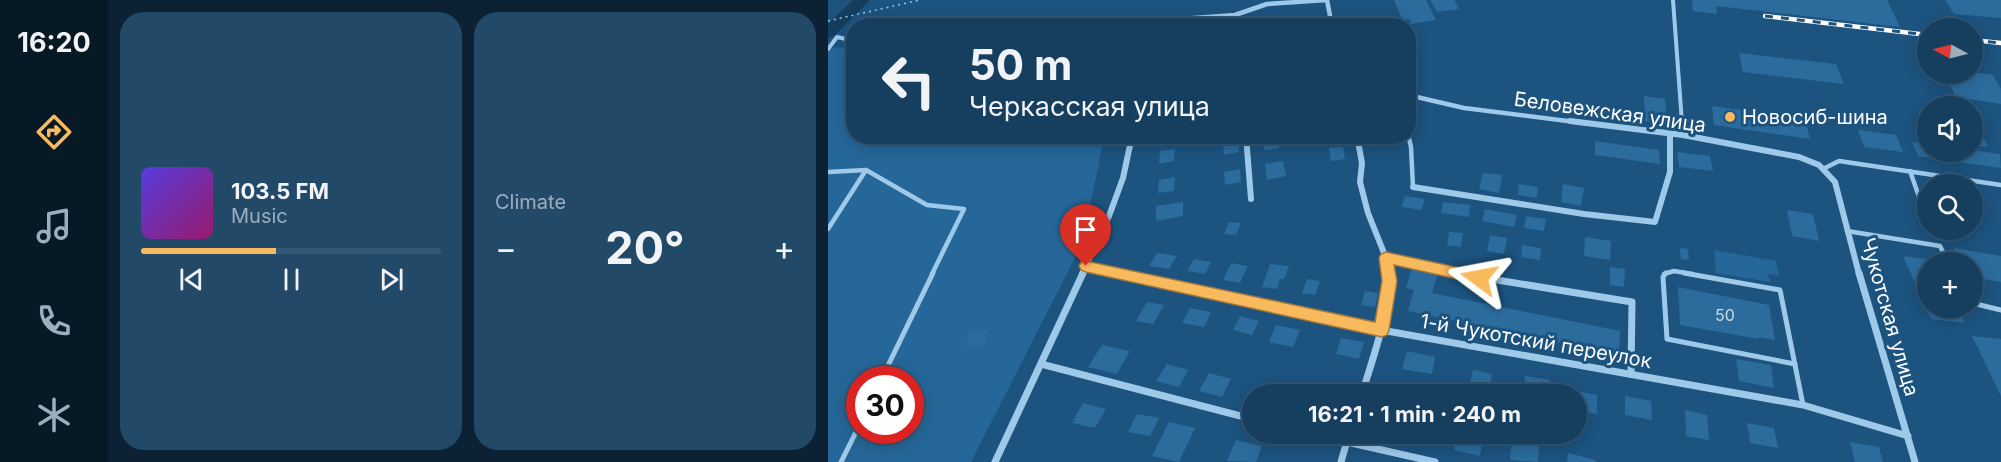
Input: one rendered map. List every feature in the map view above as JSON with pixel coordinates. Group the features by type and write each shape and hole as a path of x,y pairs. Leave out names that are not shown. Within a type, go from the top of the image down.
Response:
{"street":[{"path":"1194,18 1235,15 1267,4 1327,0 1330,18"},
{"name":"Беловежская улица","path":"1416,97 1464,108 1683,135 1799,157 1823,169 1835,182"},
{"path":"1413,187 1584,214 1655,222 1670,172 1670,134"},
{"path":"995,462 1109,216 1123,178 1130,144"},
{"path":"1247,144 1251,199"},
{"path":"1358,144 1362,163 1360,183 1368,213 1386,258 1389,281 1382,330 1365,384"},
{"name":"Чукотская улица","path":"1835,182 1847,231 1915,462"},
{"path":"1386,258 1479,278 1632,302 1631,374"},
{"name":"1-й Чукотский переулок","path":"1086,266 1382,330 1803,405 1908,436"},
{"path":"1041,364 1242,416"},
{"path":"1341,462 1346,444"},
{"path":"1370,444 1435,462"}],"lane":[{"path":"1673,0 1683,135"},
{"path":"828,49 837,37 846,39"},
{"path":"1412,144 1413,187"},
{"path":"1823,169 1839,161 2001,184"},
{"path":"828,229 866,170"},
{"path":"828,172 866,170 927,205 964,209 888,366"},
{"path":"1910,171 1917,191"},
{"path":"1847,231 1940,246 1943,252"},
{"path":"1795,364 1667,339 1663,289 1665,273 1674,271 1780,290 1795,364 1803,405"},
{"path":"1983,306 2001,310"},
{"path":"841,462 850,444"}],"path":[{"path":"828,21 920,0"}],"shaded area":[{"path":"846,47 846,144 1103,144 1083,242 971,462 828,462 828,48"},
{"path":"1714,250 1776,261 1779,275 1768,274 1770,282 1716,273"}],"building":[{"path":"1394,0 1426,0 1436,20 1416,23 1416,18 1401,18"},
{"path":"1430,0 1454,0 1459,9 1437,12"},
{"path":"1692,0 1887,0 1900,27 1716,6 1717,14 1693,11"},
{"path":"1945,0 2001,0 2001,18 1954,14"},
{"path":"1739,53 1836,64 1844,84 1743,72"},
{"path":"1983,74 1993,75 2001,89 2001,104 1983,101 1983,96 1955,96 1949,84 1983,84"},
{"path":"1644,96 1665,99 1667,124 1645,121"},
{"path":"1712,106 1805,119 1810,139 1714,125"},
{"path":"1858,130 1896,135 1903,152 1864,147"},
{"path":"1983,137 1988,147 1983,146"},
{"path":"1595,141 1659,150 1660,164 1595,155"},
{"path":"1912,142 1917,143 1917,154"},
{"path":"1223,144 1238,144 1239,152 1224,155"},
{"path":"1264,144 1279,144 1279,148 1264,150"},
{"path":"1343,147 1345,159 1331,161 1329,148"},
{"path":"1175,149 1174,161 1159,164 1160,151"},
{"path":"1677,152 1710,156 1713,171 1679,167"},
{"path":"1983,152 2000,154 2001,168 1960,162 1983,162"},
{"path":"1283,161 1286,176 1267,180 1265,164"},
{"path":"1240,169 1241,182 1225,185 1224,172"},
{"path":"1483,173 1502,175 1499,193 1479,189"},
{"path":"1175,177 1174,191 1158,193 1159,180"},
{"path":"1519,184 1538,187 1537,198 1518,195"},
{"path":"1563,184 1584,188 1581,206 1561,202"},
{"path":"1405,196 1425,199 1421,210 1402,207"},
{"path":"1183,202 1183,216 1156,221 1156,206"},
{"path":"1443,202 1470,205 1469,217 1441,213"},
{"path":"1485,209 1517,215 1514,227 1482,221"},
{"path":"1787,210 1813,214 1819,241 1792,236"},
{"path":"1526,216 1546,219 1544,231 1524,228"},
{"path":"1229,222 1241,223 1236,235 1224,234"},
{"path":"1449,232 1463,233 1461,247 1447,245"},
{"path":"1490,235 1507,238 1504,254 1487,251"},
{"path":"1585,237 1611,241 1610,260 1584,256"},
{"path":"1522,245 1541,248 1540,260 1521,257"},
{"path":"1680,248 1688,249 1689,260 1681,259"},
{"path":"1954,248 1978,252 1956,252"},
{"path":"1157,253 1177,256 1169,269 1149,266"},
{"path":"1983,253 2001,256 2001,282 1983,279"},
{"path":"1903,256 1917,258 1917,288"},
{"path":"1194,259 1211,262 1205,274 1187,271"},
{"path":"1231,263 1248,266 1240,283 1223,280"},
{"path":"1270,264 1289,266 1284,279 1280,279 1277,289 1262,287"},
{"path":"1610,267 1625,269 1624,287 1610,285"},
{"path":"1412,268 1438,273 1432,293 1620,331 1619,355 1408,311 1414,290 1406,288"},
{"path":"1307,279 1320,281 1315,295 1302,293"},
{"path":"1678,287 1769,305 1775,340 1680,325"},
{"path":"1365,291 1378,293 1375,307 1361,305"},
{"path":"1147,302 1164,305 1153,324 1136,321"},
{"path":"1190,308 1211,312 1204,327 1182,323"},
{"path":"1240,316 1259,321 1252,335 1233,330"},
{"path":"1962,318 1965,323 1931,319"},
{"path":"1276,325 1300,330 1293,347 1269,342"},
{"path":"988,330 984,345 965,348 970,332"},
{"path":"1972,336 2001,339 2001,396"},
{"path":"1341,338 1364,342 1359,359 1336,354"},
{"path":"1102,345 1130,351 1117,374 1088,367"},
{"path":"1407,351 1435,357 1432,374 1402,369"},
{"path":"1736,359 1771,365 1774,388 1739,381"},
{"path":"1167,364 1188,370 1179,387 1156,381"},
{"path":"1473,370 1492,374 1490,384 1470,383"},
{"path":"1209,373 1231,379 1222,397 1199,391"},
{"path":"1525,376 1550,380 1550,384 1525,384"},
{"path":"1587,393 1597,395 1597,414 1587,412"},
{"path":"1625,396 1651,401 1652,420 1625,415"},
{"path":"1083,403 1106,409 1095,428 1072,423"},
{"path":"1685,410 1707,415 1709,440 1686,436"},
{"path":"1137,414 1159,418 1150,436 1128,432"},
{"path":"1169,422 1195,428 1179,462 1152,456"},
{"path":"1747,423 1774,428 1778,448 1750,443"},
{"path":"1236,440 1242,441 1242,444 1262,446 1256,462 1227,461"},
{"path":"1850,442 1879,447 1883,462 1855,462"},
{"path":"1455,444 1482,444 1480,456 1454,450"},
{"path":"1512,444 1539,444 1538,462 1510,460"},
{"path":"1568,453 1596,460 1595,462 1567,462"}],"waterway":[{"path":"828,33 862,0"}],"railway":[{"path":"1765,16 1917,34"},
{"path":"1983,41 2001,43"}],"place":[{"name":"Новосиб-шина","path":"1730,117"}],"route":[{"path":"1086,266 1382,330 1389,281 1386,258 1479,278"}]}
